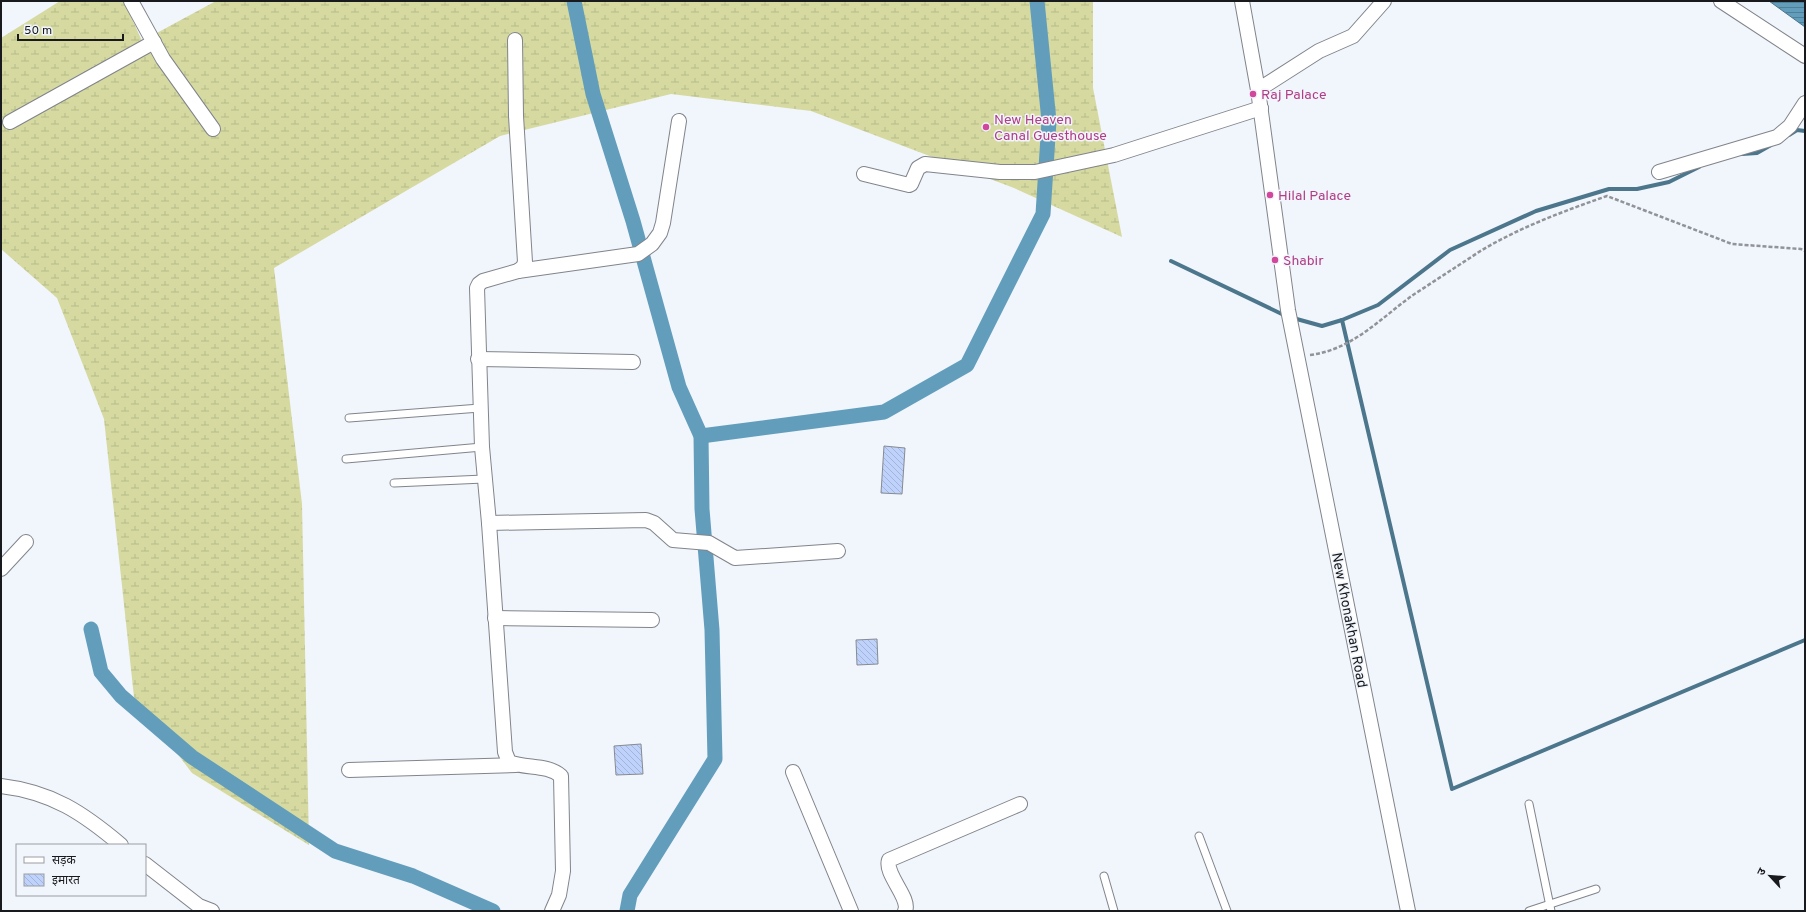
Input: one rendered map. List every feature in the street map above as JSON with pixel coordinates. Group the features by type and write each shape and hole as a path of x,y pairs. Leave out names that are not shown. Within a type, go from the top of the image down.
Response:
{"street":[{"path":"131,1 172,71 213,129"},
{"name":"New Khonakhan Road","path":"1242,1 1261,108 1288,310 1408,911"},
{"path":"1258,90 1319,51 1353,36 1384,1"},
{"path":"1721,1 1805,56"},
{"path":"515,40 516,116 525,262 523,267 518,272"},
{"path":"10,122 154,42"},
{"path":"1659,172 1777,137 1790,126 1805,103"},
{"path":"864,174 909,185 911,184 918,168 925,164 1000,172 1035,172 1114,155 1261,108"},
{"path":"516,765 509,762 505,752 489,523 482,447 478,359 477,288 483,281 518,272 638,254 652,244 660,233 679,121"},
{"path":"478,359 633,362"},
{"path":"489,523 642,520 654,524 673,540 709,543 735,558 743,559 838,551"},
{"path":"1,569 26,542"},
{"path":"495,618 652,620"},
{"path":"350,770 516,765 555,771 561,776 563,871 559,895 552,911"},
{"path":"793,772 851,911"},
{"path":"1,786 18,788 46,796 75,809 120,844"},
{"path":"905,911 906,904 889,867 889,860 1020,804"},
{"path":"146,865 194,902 212,911"}],"lane":[{"path":"349,418 480,408"},
{"path":"346,459 482,447"},
{"path":"394,483 484,479"},
{"path":"1528,804 1550,908"},
{"path":"1199,836 1227,911"},
{"path":"1104,876 1114,911"},
{"path":"1529,911 1550,908 1596,889"}],"path":[{"path":"1325,353 1362,335 1413,296 1483,250 1548,217 1607,196 1732,244 1802,249 1805,251"}],"green space":[{"path":"60,1 124,1 142,41 216,1 1093,1 1093,88 1122,237 1014,188 811,111 671,94 500,136 274,268 302,504 309,845 192,773 134,697 104,419 57,298 1,249 1,38"}],"water":[{"path":"1769,1 1805,1 1805,27"}],"building":[{"path":"884,446 905,448 902,494 881,493"},
{"path":"877,639 878,664 857,665 856,640"},
{"path":"641,744 643,774 616,775 614,746"}],"waterway":[{"path":"574,1 593,94 633,221 679,387 701,436 702,509 712,630 715,759 630,895 627,911"},
{"path":"701,436 884,412 967,365 1043,214 1049,121 1037,1"},
{"path":"1789,135 1797,130 1805,131"},
{"path":"1742,154 1757,153 1771,145"},
{"path":"1293,318 1322,326 1342,320 1378,305 1450,250 1536,211 1609,189 1637,189 1669,182 1699,167"},
{"path":"1171,261 1286,316"},
{"path":"1342,320 1452,789 1805,640"},
{"path":"91,629 101,672 121,696 192,757 335,851 413,876 493,911"}],"place":[{"name":"Raj Palace","path":"1253,94"},
{"name":"New Heaven Canal Guesthouse","path":"986,127"},
{"name":"Hilal Palace","path":"1270,195"},
{"name":"Shabir","path":"1275,260"}]}
